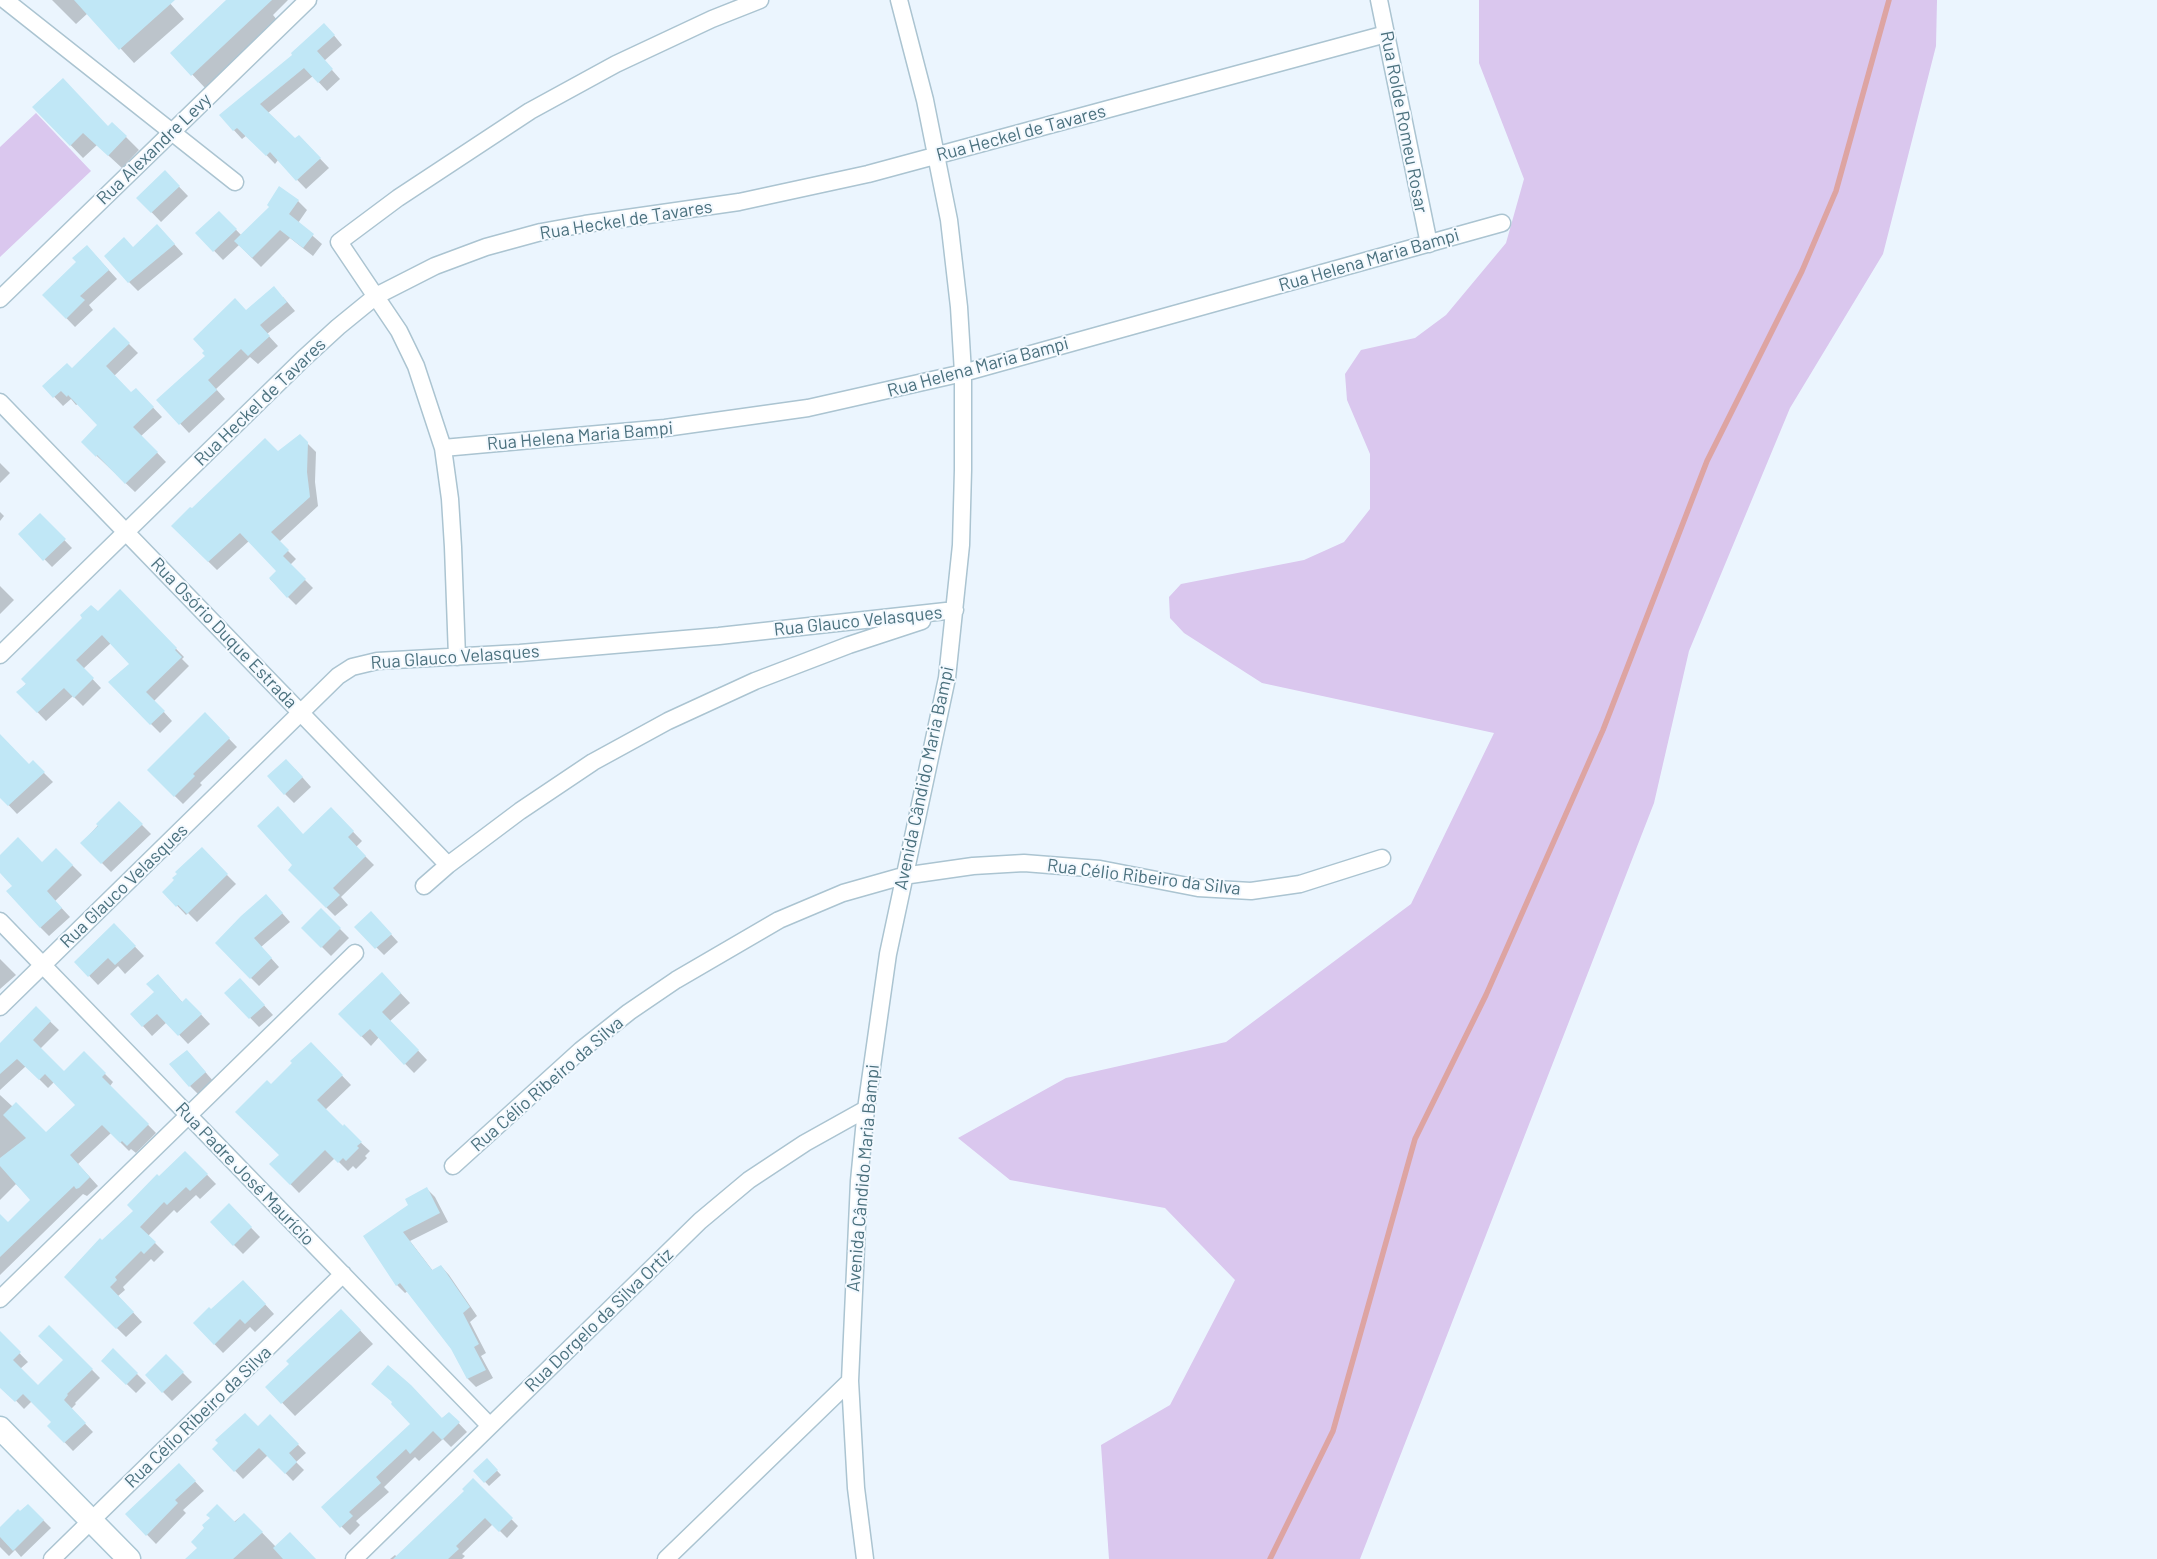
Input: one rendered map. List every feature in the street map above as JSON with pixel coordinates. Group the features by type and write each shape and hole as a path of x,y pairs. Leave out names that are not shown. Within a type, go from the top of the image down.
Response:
{"street":[{"path":"5,0 235,182"},
{"name":"Rua Alexandre Levy","path":"0,299 308,0"},
{"path":"457,657 452,537 443,448 416,366 399,331 339,242 406,193 530,111 634,56 712,19 760,0"},
{"name":"Avenida Cândido Maria Bampi","path":"865,1559 856,1488 850,1382 856,1235 866,1109 888,954 903,876 947,678 961,545 962,373 958,297 949,220 937,156 898,0"},
{"name":"Rua Rolde Romeu Rosar","path":"1379,0 1429,244"},
{"name":"Rua Heckel de Tavares","path":"0,655 303,359 376,296 435,266 486,247 541,232 739,202 804,189 937,156 1386,34"},
{"name":"Rua Helena Maria Bampi","path":"443,448 604,435 751,418 817,406 962,373 1502,223"},
{"name":"Rua Osório Duque Estrada","path":"0,402 448,865"},
{"path":"424,886 448,865 520,811 593,762 668,721 755,682 849,645 955,610"},
{"name":"Rua Glauco Velasques","path":"0,1006 338,676 358,665 377,661 457,657 710,637 955,610"},
{"name":"Rua Célio Ribeiro da Silva","path":"453,1166 581,1050 676,980 778,920 843,893 903,876 973,866 1024,863 1100,869 1198,888 1251,891 1300,884 1382,858"},
{"name":"Rua Padre José Maurício","path":"0,921 490,1426"},
{"path":"0,1299 355,953"},
{"name":"Rua Dorgelo da Silva Ortiz","path":"354,1559 700,1221 749,1180 804,1143 866,1109"},
{"name":"Rua Célio Ribeiro da Silva","path":"52,1559 343,1274"},
{"path":"666,1559 850,1382"},
{"path":"0,1428 129,1559"}],"shaded area":[{"path":"1479,0 1937,0 1936,46 1883,254 1790,408 1689,651 1654,803 1360,1559 1109,1559 1101,1445 1170,1405 1235,1280 1165,1208 1010,1180 958,1138 1066,1078 1226,1042 1411,904 1494,733 1262,683 1184,633 1170,618 1169,597 1181,584 1304,560 1344,542 1370,509 1370,454 1347,400 1345,374 1361,350 1415,338 1446,315 1506,243 1524,179 1479,63"},
{"path":"36,113 91,171 0,257 0,147"}],"building":[{"path":"74,0 175,0 119,50"},
{"path":"226,0 272,0 191,76 170,53"},
{"path":"324,23 335,35 317,51 333,69 318,83 304,68 260,104 295,138 299,135 321,158 296,181 270,152 266,156 237,128 233,131 219,115 292,55 291,53"},
{"path":"63,78 108,126 112,122 127,136 108,156 83,133 70,146 32,107"},
{"path":"165,170 180,186 151,213 136,198"},
{"path":"279,186 299,200 289,214 314,234 303,248 280,230 252,258 234,241 269,207 267,205"},
{"path":"219,211 237,229 213,252 195,233"},
{"path":"157,224 175,244 128,283 104,256 124,237 133,247"},
{"path":"87,245 109,270 80,296 85,300 66,319 42,295 76,262 72,258"},
{"path":"274,286 287,302 260,325 270,336 248,356 241,349 208,380 217,390 179,425 156,400 205,356 202,353 204,351 193,339 235,298 246,310"},
{"path":"114,327 130,343 106,366 131,392 136,388 154,407 133,427 158,452 125,484 97,455 96,457 81,442 97,425 68,395 67,397 61,391 53,398 42,386 67,363 72,368"},
{"path":"300,434 308,442 307,472 310,497 271,532 289,550 283,556 306,579 287,598 269,578 276,571 240,533 208,562 171,526 265,438 278,451"},
{"path":"40,513 66,539 43,561 18,534"},
{"path":"120,589 177,648 175,650 182,657 146,692 165,711 150,725 108,682 129,664 102,635 76,660 94,678 74,698 64,688 37,713 16,692 26,684 21,679 82,618 80,615 91,605 98,611"},
{"path":"205,712 230,738 193,774 195,776 174,797 147,770"},
{"path":"0,734 29,764 33,760 45,772 8,806 0,798"},
{"path":"286,759 303,777 284,795 267,776"},
{"path":"119,801 143,824 101,864 80,843 98,826 96,824"},
{"path":"278,806 303,834 331,807 354,831 348,837 366,856 333,888 340,895 326,908 288,870 292,865 257,826"},
{"path":"18,837 42,862 56,848 73,865 47,891 62,908 40,928 6,891 12,886 0,873 0,855"},
{"path":"202,847 228,874 187,914 178,905 176,907 162,892 174,880 172,878 177,874 175,872"},
{"path":"266,894 283,913 254,938 272,958 250,979 215,943"},
{"path":"321,908 341,928 321,948 301,928"},
{"path":"371,911 392,934 375,949 354,927"},
{"path":"114,923 136,946 115,965 108,958 88,977 74,962"},
{"path":"382,972 401,993 382,1012 419,1050 404,1065 370,1029 361,1037 338,1014"},
{"path":"158,974 182,1002 186,998 202,1014 178,1036 157,1014 142,1027 130,1014 154,992 146,984"},
{"path":"240,978 265,1005 249,1019 224,993"},
{"path":"36,1006 51,1021 33,1040 64,1071 84,1051 106,1073 102,1077 149,1124 127,1146 122,1141 120,1143 102,1125 70,1155 90,1177 79,1188 76,1189 74,1186 0,1257 0,1214 8,1222 30,1200 0,1166 0,1158 26,1138 3,1115 16,1102 46,1132 75,1105 45,1074 39,1080 17,1059 0,1074 0,1043"},
{"path":"311,1042 343,1075 317,1100 362,1142 357,1146 359,1148 346,1161 343,1158 338,1163 325,1150 290,1185 269,1164 279,1155 235,1112 267,1080 271,1084 292,1063 290,1061"},
{"path":"187,1050 206,1072 189,1087 169,1064"},
{"path":"185,1151 208,1174 190,1191 186,1187 167,1205 164,1202 140,1227 156,1242 144,1254 141,1251 115,1277 117,1280 110,1287 134,1312 116,1329 64,1277 100,1238 102,1240 133,1211 127,1205 157,1174 159,1176"},
{"path":"427,1187 440,1213 403,1232 432,1270 441,1265 470,1307 463,1313 479,1344 474,1347 486,1370 467,1379 451,1349 400,1283 396,1286 363,1236 408,1205 405,1199"},
{"path":"229,1203 252,1227 233,1246 210,1222"},
{"path":"243,1280 266,1304 245,1324 240,1319 214,1345 193,1323 209,1307 211,1309"},
{"path":"341,1309 361,1330 281,1404 265,1387 289,1364 286,1361"},
{"path":"49,1325 93,1369 67,1394 64,1400 86,1423 64,1443 47,1426 51,1422 23,1394 15,1402 0,1388 0,1331 21,1352 13,1360 38,1385 63,1360 38,1336"},
{"path":"113,1348 138,1373 126,1385 101,1361"},
{"path":"166,1354 184,1372 162,1393 145,1375"},
{"path":"388,1365 411,1385 442,1418 449,1412 460,1422 442,1440 433,1431 410,1454 406,1449 376,1477 381,1483 349,1512 353,1516 340,1528 321,1507 410,1424 391,1404 392,1402 371,1384"},
{"path":"245,1413 258,1426 270,1414 299,1444 289,1453 297,1462 285,1474 259,1448 234,1472 212,1449 218,1443 215,1440"},
{"path":"487,1458 498,1470 484,1483 473,1471"},
{"path":"179,1463 196,1481 175,1500 178,1503 146,1536 125,1514"},
{"path":"473,1478 513,1518 499,1532 485,1518 456,1546 459,1549 448,1559 393,1559 464,1491 462,1489"},
{"path":"28,1504 44,1520 13,1551 0,1537 0,1527 18,1509 20,1511"},
{"path":"217,1504 235,1522 244,1513 263,1532 233,1559 185,1559 197,1548 191,1542 204,1528 202,1525 210,1518 206,1515"},
{"path":"290,1532 316,1559 283,1559 273,1548"}],"waterway":[{"path":"1270,1559 1333,1431 1415,1139 1486,995 1603,730 1707,461 1802,271 1836,191 1889,0"}]}
